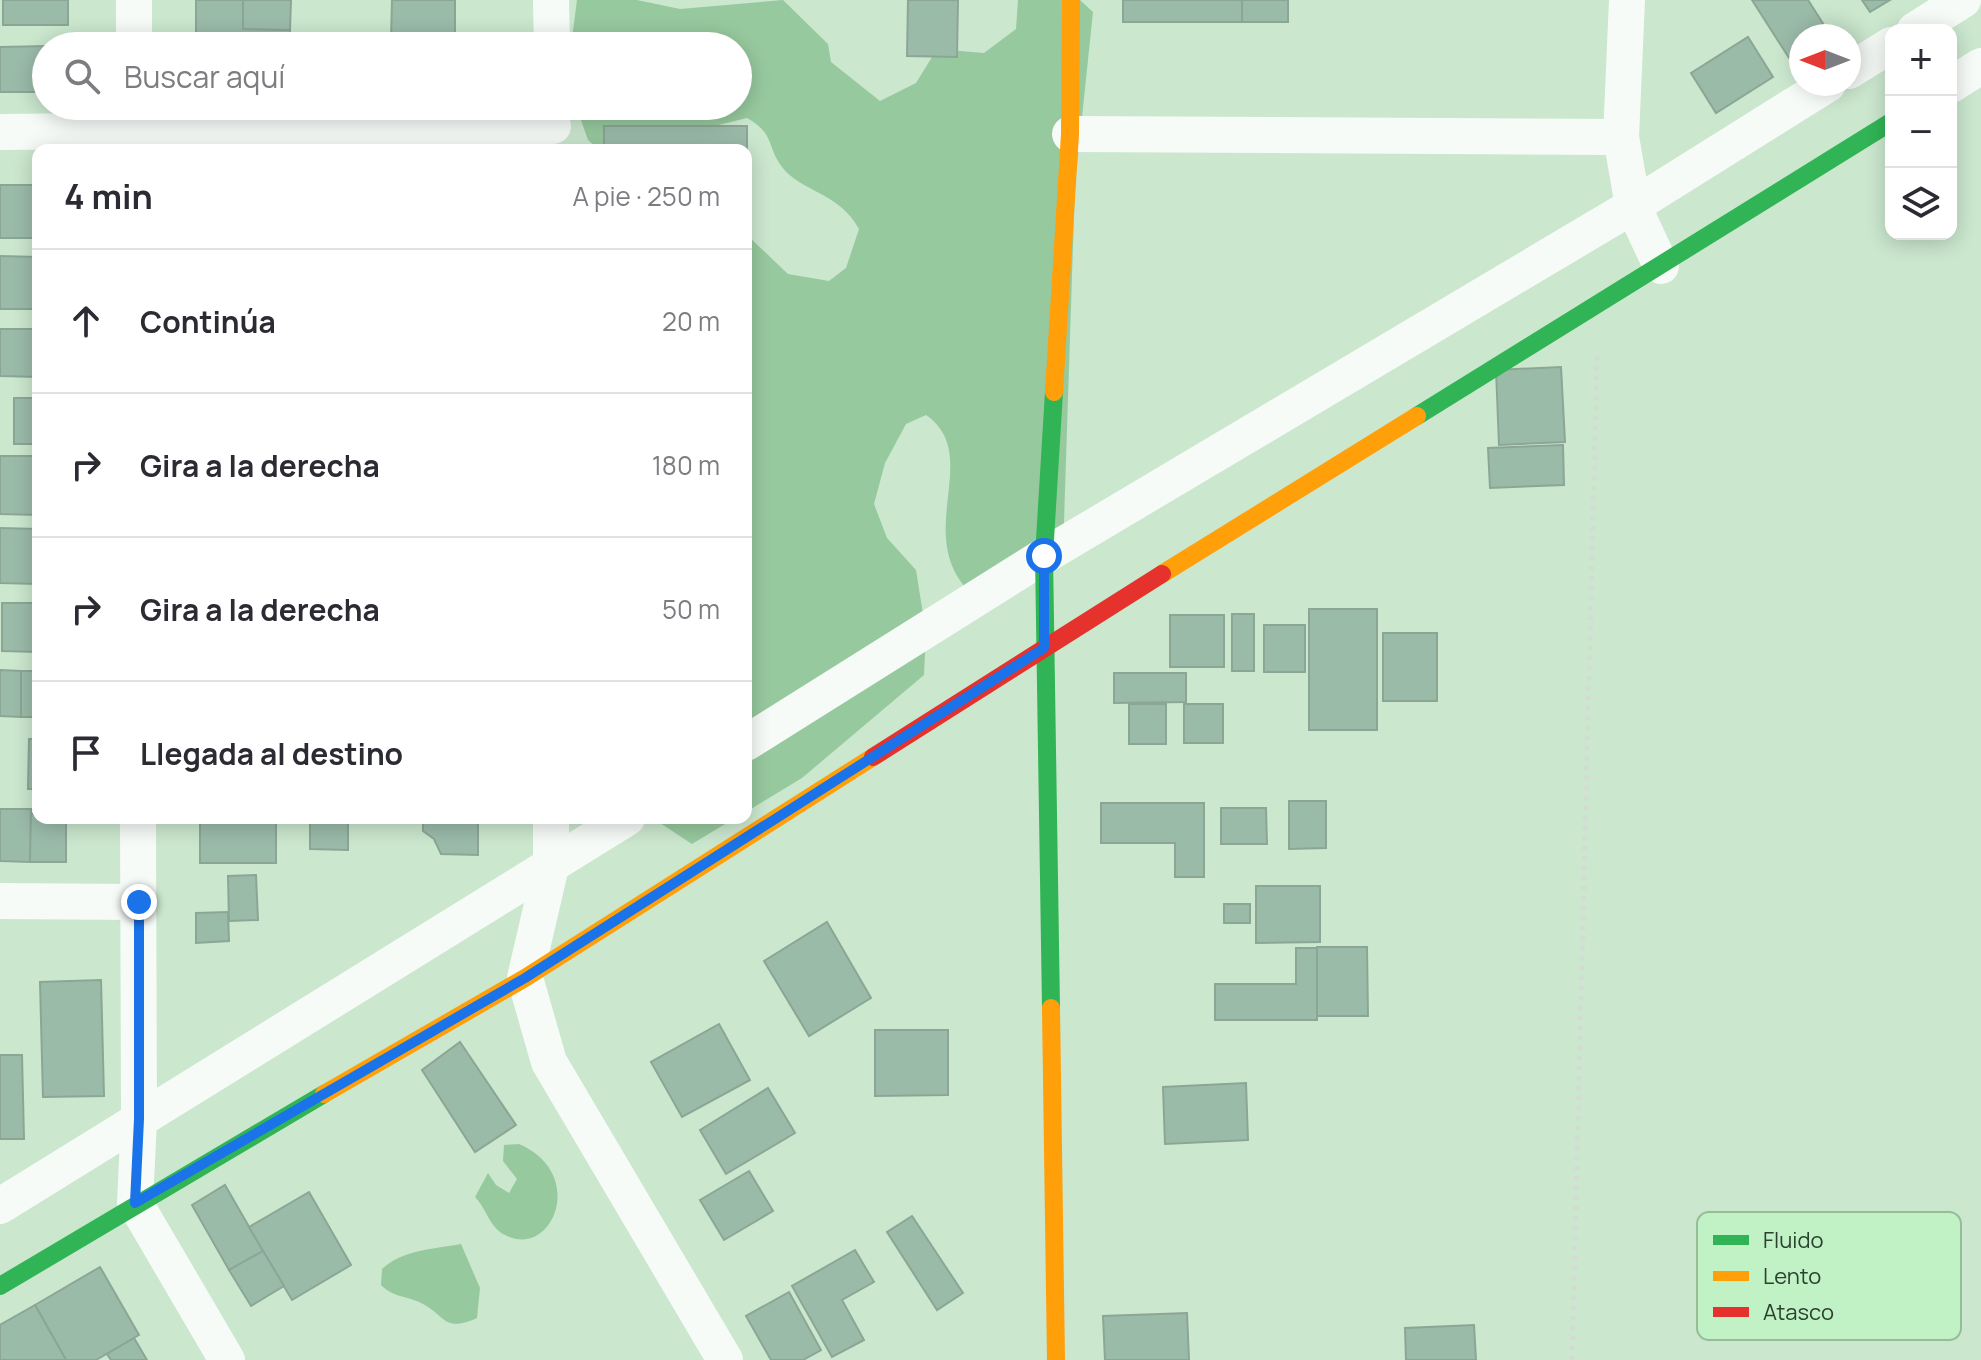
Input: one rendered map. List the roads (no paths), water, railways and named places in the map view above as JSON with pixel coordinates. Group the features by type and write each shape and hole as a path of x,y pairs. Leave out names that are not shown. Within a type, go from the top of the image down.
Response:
{"street":[{"path":"134,0 134,32"},
{"path":"551,0 552,32"},
{"path":"1056,1360 1044,556 1070,134 1071,0"},
{"path":"1627,0 1621,137 1633,206 1661,266"},
{"path":"1925,24 1963,0"},
{"path":"1861,64 1885,49"},
{"path":"1957,81 1981,66"},
{"path":"752,739 1044,556 1633,206 1809,96"},
{"path":"0,1286 135,1203 525,978 1044,648 1885,126"},
{"path":"0,132 553,127"},
{"path":"1070,134 1621,137"},
{"path":"138,824 139,1119 135,1203 227,1360"},
{"path":"551,824 551,866 525,978 549,1062 725,1360"},
{"path":"0,1206 618,824"},
{"path":"0,901 139,902"}]}
